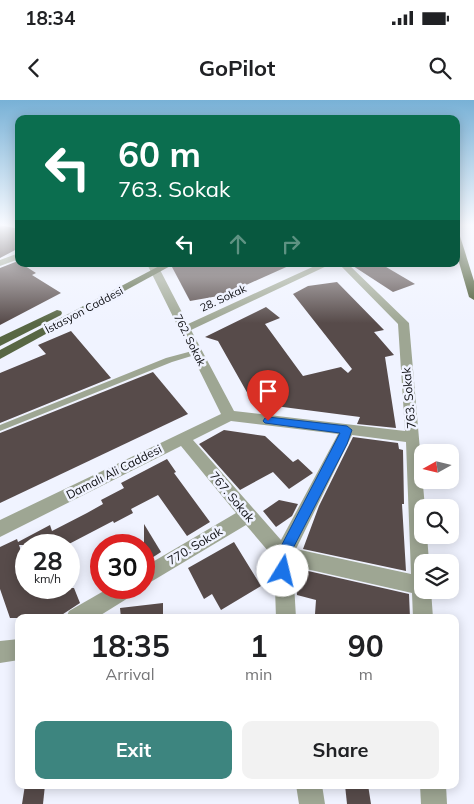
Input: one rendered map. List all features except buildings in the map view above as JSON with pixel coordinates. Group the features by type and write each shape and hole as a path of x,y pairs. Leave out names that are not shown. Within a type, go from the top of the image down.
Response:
{"highway":[{"path":"462,258 474,298"}],"main road":[{"name":"İstasyon Caddesi","path":"0,342 150,267"},
{"name":"İstasyon Caddesi","path":"0,355 150,267"}],"street":[{"path":"0,263 14,258"},
{"name":"762. Sokak","path":"153,267 229,416"},
{"name":"28. Sokak","path":"185,329 319,267"},
{"name":"763. Sokak","path":"229,416 413,437 403,324 346,267"},
{"name":"Damalı Ali Caddesi","path":"0,529 229,416"},
{"path":"286,614 282,556 342,444 347,430"},
{"path":"413,437 419,554"},
{"name":"767. Sokak","path":"182,438 282,556"},
{"name":"770. Sokak","path":"155,570 247,515"},
{"path":"282,556 414,584"},
{"path":"83,614 108,599"},
{"path":"422,599 423,614"},
{"path":"0,652 15,650"},
{"path":"309,789 311,804"},
{"path":"433,789 434,804"}],"lane":[{"path":"0,428 170,360 196,352"}],"route":[{"path":"268,421 347,430 342,444 282,556 283,571"}]}
